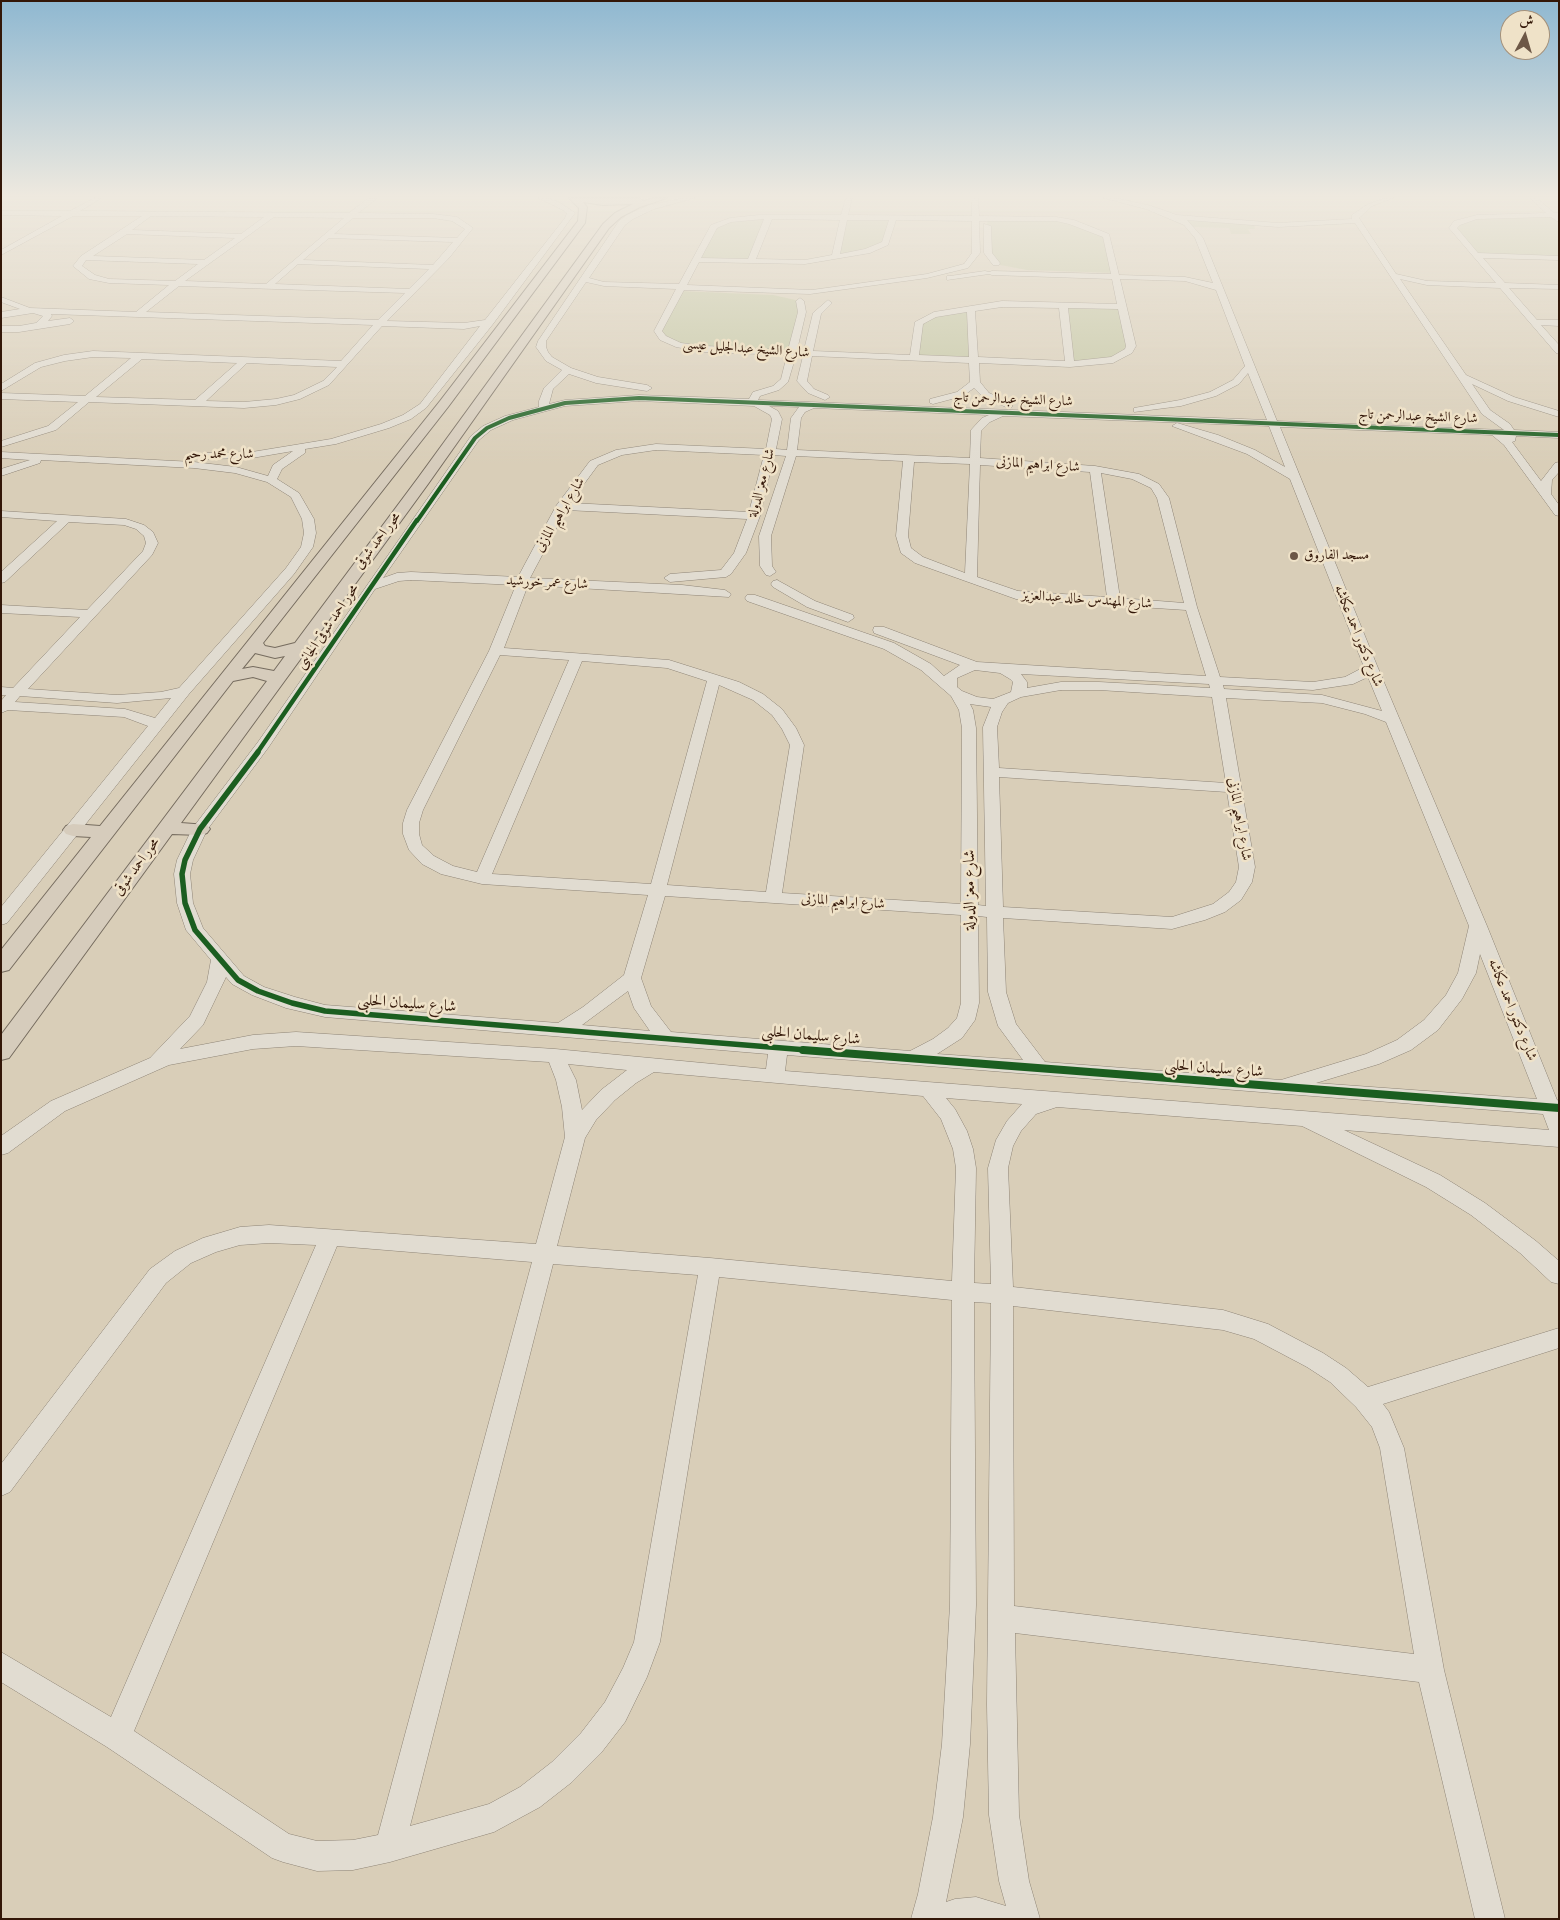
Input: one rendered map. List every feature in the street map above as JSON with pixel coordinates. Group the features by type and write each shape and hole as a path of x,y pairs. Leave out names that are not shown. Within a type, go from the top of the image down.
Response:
{"main road":[{"path":"1,965 412,442 444,404 533,288"},
{"name":"محور احمد شوقى","path":"1,1052 423,481 530,332 569,288"},
{"path":"530,332 548,333"},
{"path":"426,403 444,404"},
{"path":"453,437 475,438"},
{"path":"308,547 329,549"},
{"path":"255,643 258,649 275,652 301,646"},
{"path":"228,677 253,672 264,674 276,680"},
{"path":"166,828 200,829"},
{"path":"73,830 106,832"}],"street":[{"path":"139,314 171,288"},
{"path":"313,288 410,291"},
{"path":"1,396 256,405 286,400 307,393 326,383 413,288"},
{"path":"426,403 516,288"},
{"path":"544,408 544,401 549,388 568,370 549,359 541,347 542,341 577,288"},
{"path":"575,292 596,288 813,292 830,293 832,300"},
{"path":"659,288 773,295 805,302 832,300 880,288"},
{"path":"805,302 799,295 844,288"},
{"name":"شارع الشيخ عبدالجليل عيسى","path":"681,289 658,331 663,338 679,345 706,349 1070,364 1101,363 1113,360 1129,352 1131,346 1119,288"},
{"path":"1215,288 1220,289"},
{"path":"1403,288 1486,412 1508,434 1559,513"},
{"path":"1498,288 1559,292"},
{"path":"1504,288 1559,351"},
{"path":"1421,290 1526,288"},
{"name":"شارع دكتور احمد عكاشه","path":"1220,289 1371,668 1554,1107 1559,1130"},
{"path":"1,299 48,316 39,324"},
{"path":"825,397 811,391 803,384 802,380 817,313 832,300"},
{"path":"754,397 782,384 785,380 805,302"},
{"path":"914,358 917,326 919,322 934,315 1009,303 1123,307"},
{"path":"1063,305 1070,364"},
{"path":"969,425 986,420 1006,408 986,395 975,383 972,360 971,309"},
{"path":"1,314 35,311 139,314 460,331 480,336"},
{"path":"1,331 39,324 80,320 127,319 378,326 464,326 490,322"},
{"path":"1533,322 1559,323"},
{"path":"1,388 28,370 64,358 93,354 343,364"},
{"path":"1,445 52,428 141,356"},
{"path":"198,404 245,360"},
{"path":"1138,414 1214,394 1236,382 1250,366"},
{"name":"شارع الشيخ عبدالرحمن تاج","path":"568,370 596,380 632,387 815,404 947,410 1006,408"},
{"path":"1464,377 1511,398 1559,414"},
{"path":"933,401 960,394 975,383"},
{"name":"شارع الشيخ عبدالرحمن تاج","path":"475,438 487,428 509,418 565,403 613,398 754,397 825,397 933,401 1006,408 1490,429 1508,434 1559,435"},
{"name":"شارع معز الدولة","path":"724,573 740,553 754,516 771,451 777,419 754,397"},
{"name":"شارع محمد رحيم","path":"1,445 222,456 252,455 320,444 392,424 412,414 426,403"},
{"name":"شارع معز الدولة","path":"777,584 776,579 766,566 764,550 766,536 792,452 796,418 801,410 815,404"},
{"path":"947,410 969,425 974,461 971,579"},
{"path":"1486,412 1490,429 1508,434"},
{"path":"1138,414 1233,444 1267,460 1296,478"},
{"path":"1,473 57,448 52,428"},
{"name":"شارع الشيخ عبدالرحمن تاج","path":"1508,434 1559,428"},
{"name":"محور احمد شوقى الجانبى","path":"200,829 263,745 371,586 401,562 475,438"},
{"path":"236,470 281,464 300,452 320,444"},
{"name":"شارع ابراهيم المازنى","path":"656,446 792,452 1095,469 1135,476 1151,483 1161,492 1191,607 1219,695 1247,867 1244,882 1235,896 1220,908 1172,923 482,879 447,870 428,860 415,847 410,834 415,810 496,651 524,577 562,506 594,462 620,452 656,446"},
{"name":"شارع محمد رحيم","path":"1,455 57,448 236,470 271,480 295,495 303,506 308,519 310,533 308,547"},
{"path":"252,455 281,464"},
{"name":"شارع المهندس خالد عبدالعزيز","path":"909,458 902,536 905,550 920,560 1016,596 1191,607"},
{"path":"271,480 281,464"},
{"path":"1546,494 1547,480 1559,465"},
{"path":"1095,469 1114,602"},
{"path":"562,506 754,516"},
{"path":"1,514 126,522 140,527 149,534 152,543 148,552 19,692 2,706"},
{"path":"1,578 68,517"},
{"path":"1,919 184,691 290,571 308,547"},
{"name":"شارع عمر خورشيد","path":"401,562 524,577 682,589 751,598"},
{"name":"شارع عمر خورشيد","path":"371,586 405,576 665,578 701,577 749,568 770,572"},
{"path":"724,573 715,582 719,590 725,594"},
{"path":"751,598 769,593 777,584 819,608 975,666 1313,686 1348,681 1371,668"},
{"name":"شارع معز الدولة","path":"751,598 889,646 926,667 954,691 966,710 969,728 970,1003 966,1020 956,1033 940,1044 912,1058"},
{"path":"1,609 90,614"},
{"path":"496,651 669,664 734,685 758,698 776,712 789,728 797,745 773,897"},
{"path":"482,879 577,656"},
{"path":"975,666 965,668 951,676 949,682 954,691 974,701 984,703 1053,687 1085,686 1219,695 1322,699 1370,710 1393,720"},
{"path":"1003,669 1015,676 1020,682 1020,688 1010,698"},
{"path":"561,1030 589,1012 632,978 658,890 714,679"},
{"path":"1,691 117,699 154,697 184,691"},
{"name":"شارع معز الدولة","path":"1010,698 995,711 990,727 997,992 1000,1009 1007,1026 1039,1068"},
{"path":"2,706 125,713 158,725"},
{"path":"991,772 1233,788"},
{"name":"شارع سليمان الحلبى","path":"200,829 185,860 182,874 184,903 195,930 238,980 258,991 325,1011 1178,1080 1554,1107"},
{"path":"1277,1087 1372,1059 1404,1045 1431,1025 1454,999 1468,973 1478,926"},
{"path":"155,1063 197,1020 211,994 220,960"},
{"path":"632,978 643,1008 665,1038"},
{"path":"211,994 223,986 238,980"},
{"path":"197,1020 200,1033 210,1044 217,1048"},
{"path":"1,1147 58,1106 165,1059 217,1048 296,1038 555,1056 774,1077 1559,1139"},
{"path":"774,1077 779,1047"},
{"path":"555,1056 566,1080 572,1107 575,1137"},
{"path":"390,1847 575,1137 589,1115 608,1095 629,1078 653,1064"},
{"path":"1178,1080 1182,1108"},
{"path":"926,1919 933,1894 948,1818 956,1744 963,1605 963,1291 966,1168 956,1131 948,1114 928,1089"},
{"path":"1025,1919 1014,1881 1004,1815 1002,1743 1002,1295 998,1168 1003,1146 1014,1126 1029,1109 1054,1099"},
{"path":"1298,1118 1377,1153 1433,1181 1478,1208 1528,1247 1559,1275"},
{"path":"1,1484 152,1284 164,1271 183,1257 204,1247 240,1236 269,1234 330,1237 710,1267 1002,1295 1223,1320 1260,1331 1308,1356 1338,1375 1364,1398 1381,1420 1392,1448 1430,1670 1490,1919"},
{"path":"117,1737 330,1237"},
{"path":"1,1666 117,1737 283,1847 317,1856 353,1856 390,1847 494,1816 530,1797 562,1772 591,1743 615,1712 633,1677 647,1642 710,1267"},
{"path":"1364,1398 1559,1338"},
{"path":"1002,1618 1430,1670"},
{"path":"945,1919 955,1914 976,1912 1000,1919"}],"green space":[{"path":"680,291 773,295 800,301 793,353 691,347 659,335"},
{"path":"1063,305 1123,307 1129,341 1123,356 1070,364"},
{"path":"971,309 973,360 914,358 917,326 925,318"}],"cycle path":[{"path":"1559,435 639,398 565,403 509,418 487,428 475,438 263,745 200,829 185,860 182,874 185,903 195,930 238,980 258,991 292,1003 325,1011 1178,1080 1559,1108"}],"place":[{"name":"مسجد الفاروق","path":"1294,556"}]}
